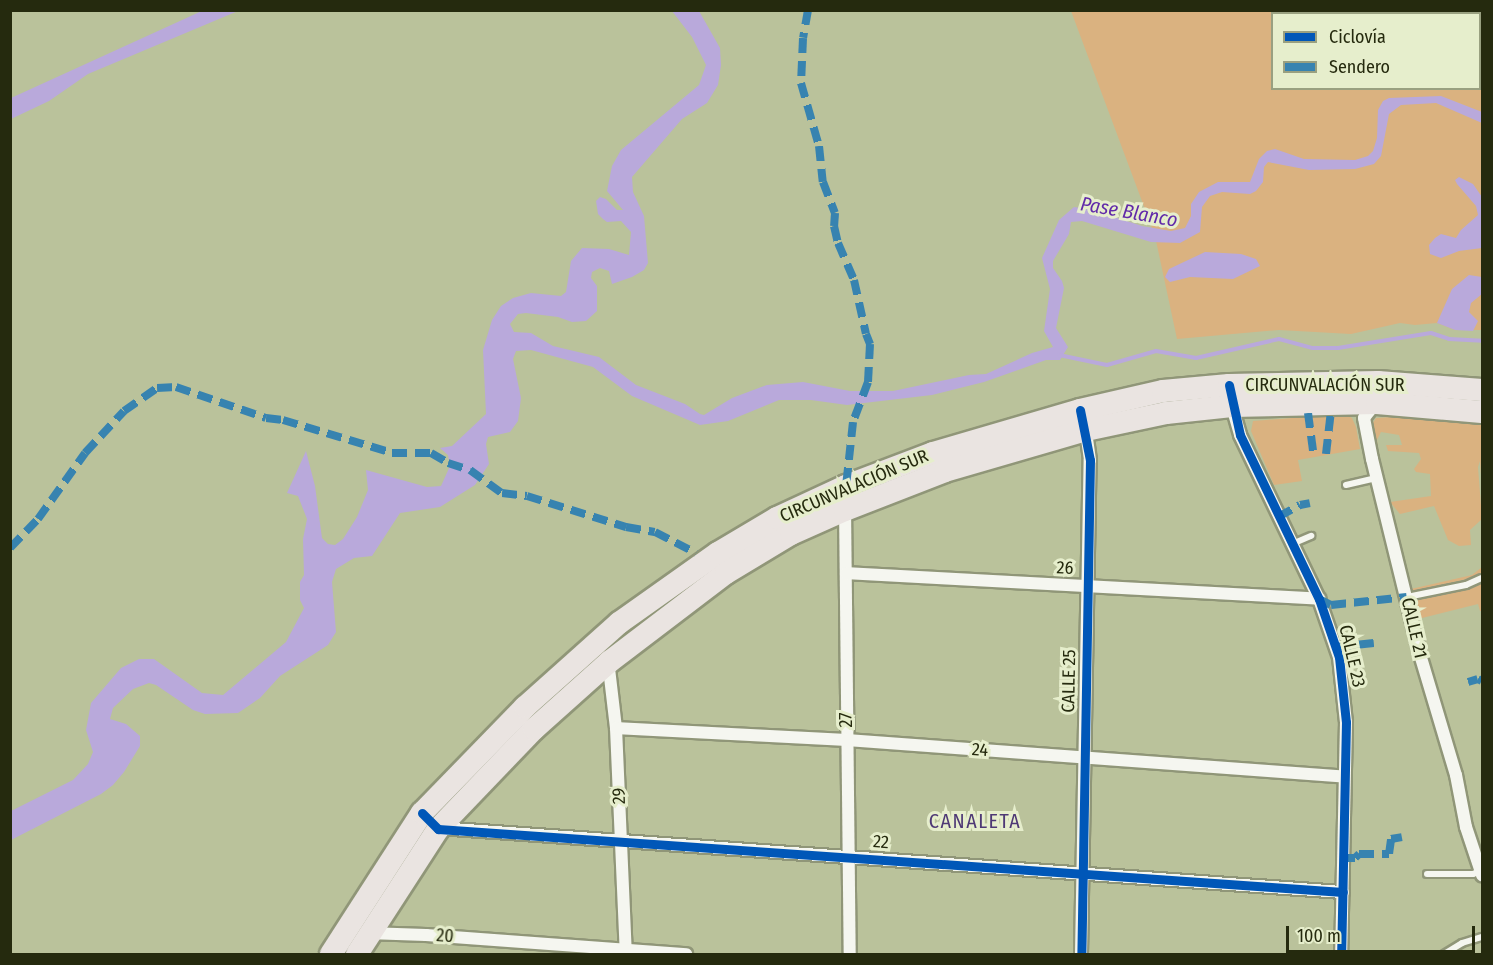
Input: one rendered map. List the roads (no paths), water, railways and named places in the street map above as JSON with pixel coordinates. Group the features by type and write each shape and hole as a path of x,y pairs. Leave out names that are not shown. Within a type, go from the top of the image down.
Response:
{"highway":[{"name":"CIRCUNVALACIÓN SUR","path":"332,954 359,929 438,829 534,729 609,662 726,573 792,534 845,510 945,471 1163,391 1231,396 1482,390"},
{"name":"CIRCUNVALACIÓN SUR","path":"1377,392 1482,412"},
{"name":"CIRCUNVALACIÓN SUR","path":"357,954 359,929 422,813 525,706 595,642 718,553 777,518 846,486 933,453 1083,420"}],"street":[{"name":"CALLE 21","path":"1377,392 1364,418 1376,478 1419,651 1456,775 1466,827 1482,873"},
{"name":"CALLE 23","path":"1231,396 1240,435 1319,599 1332,631 1344,687 1346,722 1341,954"},
{"name":"CALLE 25","path":"1081,954 1090,460 1083,420"},
{"name":"27","path":"846,486 846,740 850,954"},
{"name":"26","path":"846,573 1319,599"},
{"name":"29","path":"595,642 609,662 616,728 626,952"},
{"name":"24","path":"616,728 846,740 1344,777"},
{"path":"422,813 438,829"},
{"name":"22","path":"438,829 1082,872 1343,892"},
{"name":"20","path":"359,929 626,952 686,954"}],"lane":[{"path":"1346,485 1376,478"},
{"path":"1292,545 1311,536"},
{"path":"1407,597 1466,585 1482,578"},
{"path":"1427,874 1482,873"},
{"path":"1444,954 1462,943 1482,937"}],"waterway":[{"path":"1059,355 1107,365 1156,351 1196,358 1279,339 1313,348 1338,348 1431,333 1449,339 1482,341"}],"district":[{"name":"CANALETA","path":"975,821"}],"water label":[{"name":"Pase Blanco","path":"1129,212"}]}
